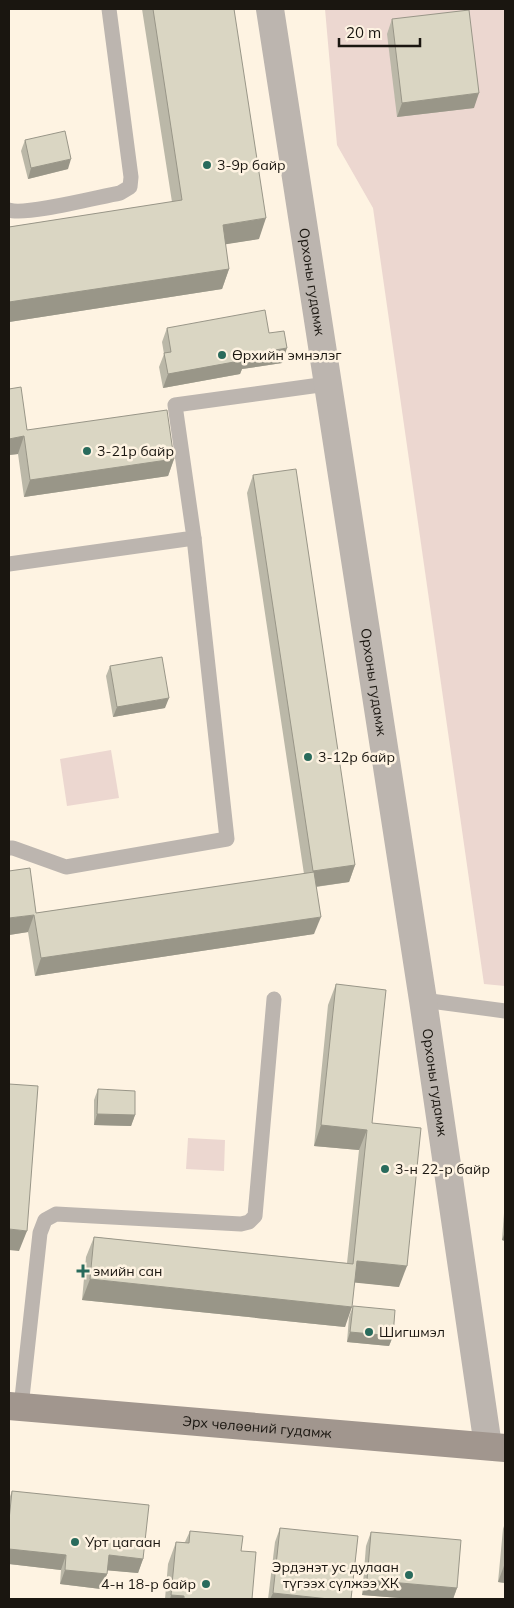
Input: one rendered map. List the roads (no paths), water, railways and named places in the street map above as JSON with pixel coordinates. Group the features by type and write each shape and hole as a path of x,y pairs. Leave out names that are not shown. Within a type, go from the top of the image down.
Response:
{"main road":[{"name":"Эрх чөлөөний гудамж","path":"15,1407 497,1447"}],"street":[{"name":"Орхоны гудамж","path":"270,9 424,1000 497,1447"}],"lane":[{"path":"9,210 14,212 32,210 120,193 130,187 131,177 109,9"},
{"path":"9,848 14,848 66,866 227,839 194,538 175,405 327,384"},
{"path":"9,564 194,538"},
{"path":"15,1407 40,1233 45,1220 56,1214 241,1224 250,1222 255,1216 274,999"},
{"path":"424,1000 505,1011"}],"place":[{"name":"3-9р байр","path":"207,165"},
{"name":"Өрхийн эмнэлэг","path":"222,355"},
{"name":"3-21р байр","path":"87,451"},
{"name":"3-12р байр","path":"308,757"},
{"name":"3-н 22-р байр","path":"385,1169"},
{"name":"эмийн сан","path":"83,1271"},
{"name":"Шигшмэл","path":"369,1332"},
{"name":"Урт цагаан","path":"75,1542"},
{"name":"Эрдэнэт ус дулаан түгээх сүлжээ ХК","path":"409,1575"},
{"name":"4-н 18-р байр","path":"206,1584"}]}
